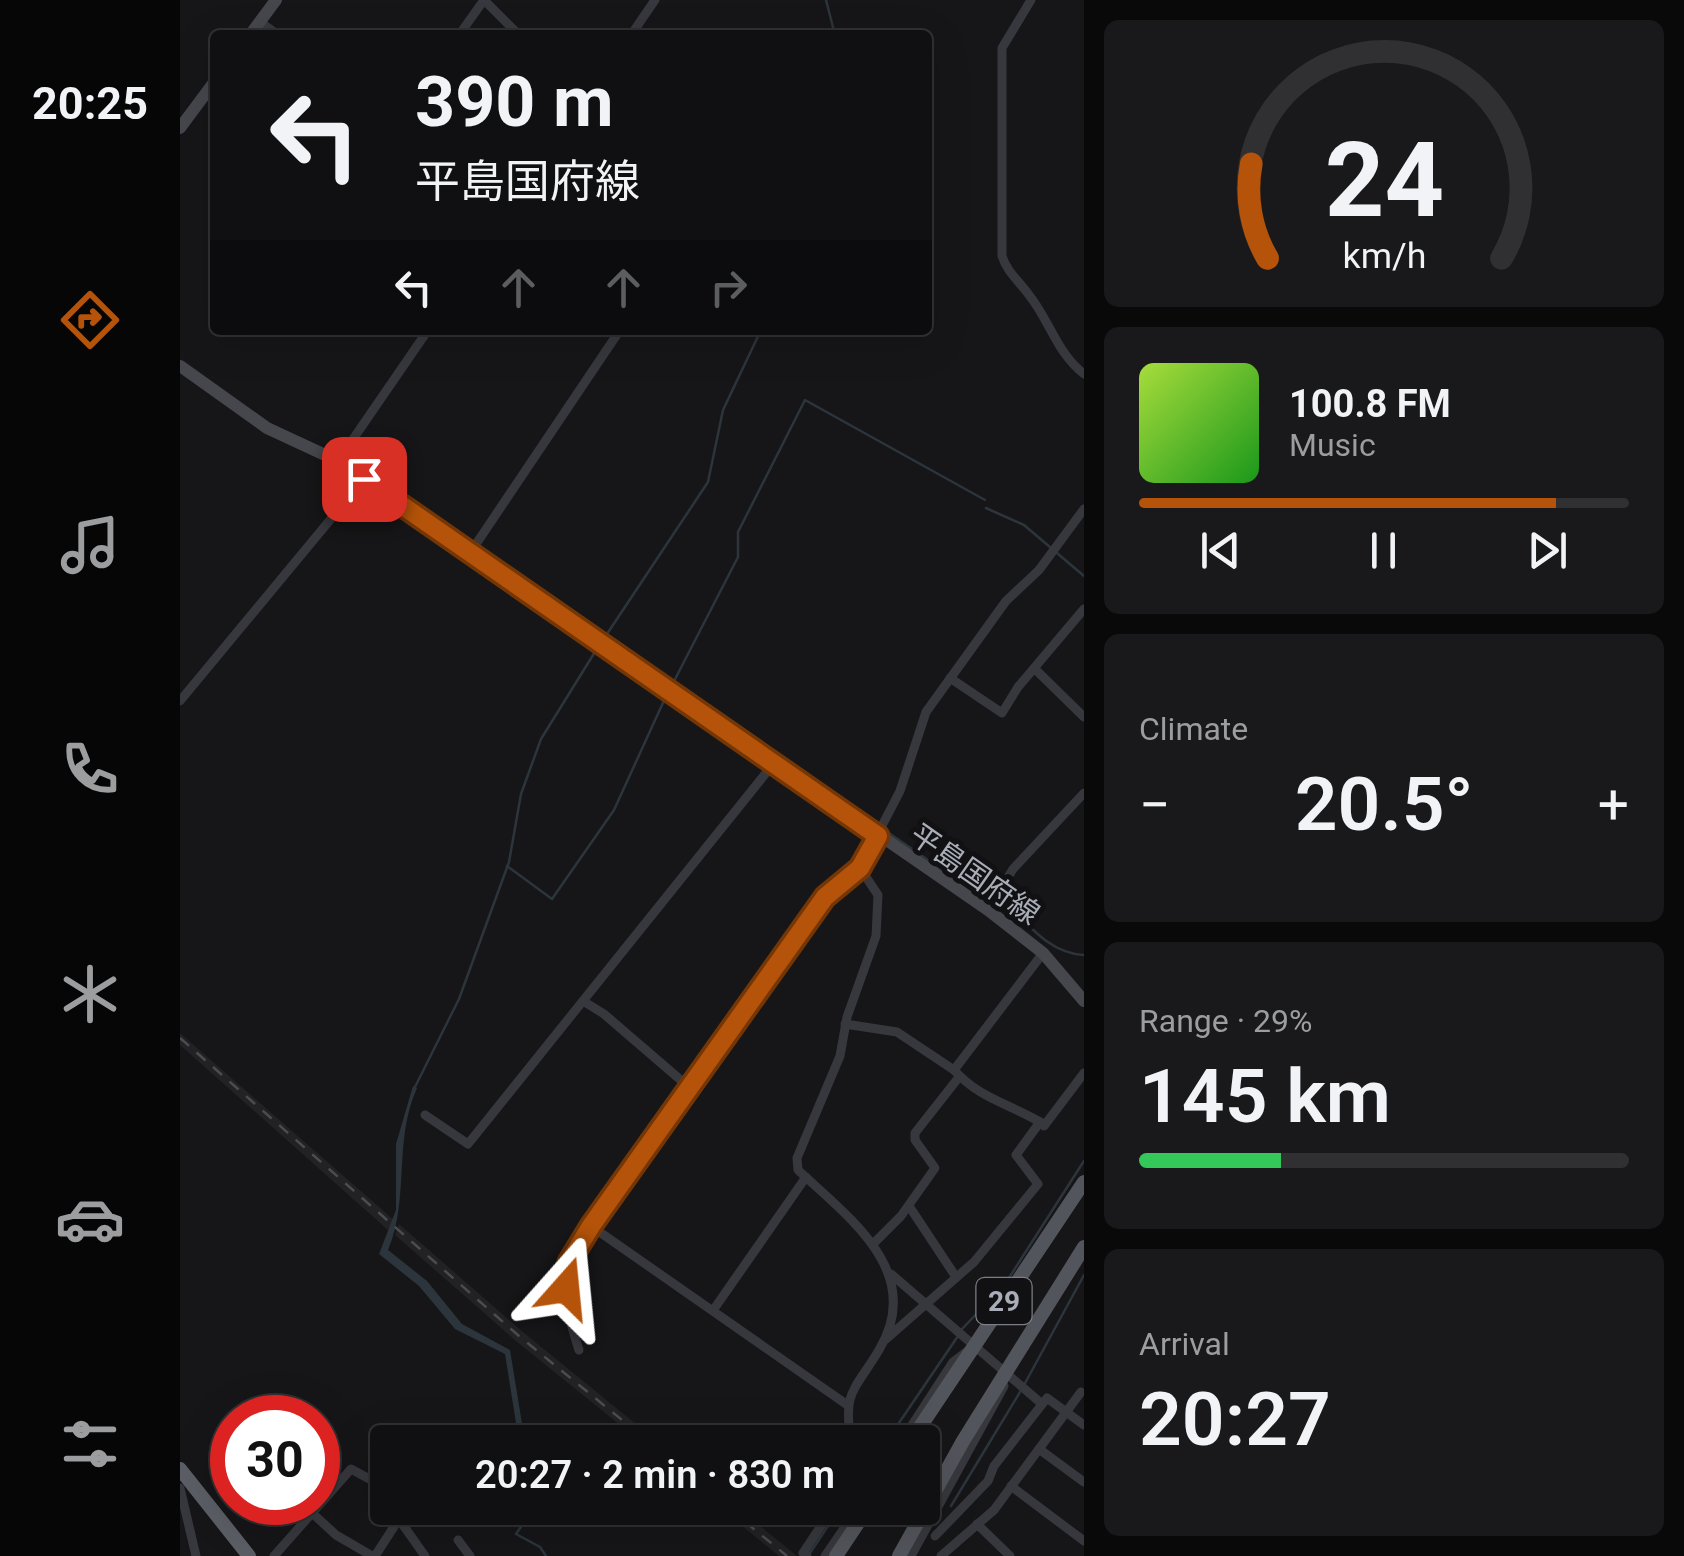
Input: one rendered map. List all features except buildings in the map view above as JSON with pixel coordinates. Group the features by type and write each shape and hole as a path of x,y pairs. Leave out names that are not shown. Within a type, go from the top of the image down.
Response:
{"highway":[{"path":"180,1469 250,1556"}],"main road":[{"path":"254,30 276,0"},
{"path":"180,128 210,88"},
{"name":"平島国府線","path":"180,366 267,428 338,460 774,763 994,900 1084,1001"},
{"name":"29","path":"921,1425 964,1338 1084,1182"},
{"name":"29","path":"899,1556 963,1441 1084,1247"},
{"path":"836,1556 857,1525"}],"street":[{"path":"463,30 484,0 514,30"},
{"path":"635,30 656,0"},
{"path":"1030,0 1002,48 1002,256 1080,370"},
{"path":"260,22 271,30"},
{"path":"338,460 425,335"},
{"path":"470,552 617,335"},
{"path":"1080,370 1084,355"},
{"path":"180,701 364,479"},
{"path":"579,1350 569,1319 569,1262 825,897 860,868 880,831 926,712 1006,601 1054,551 1084,509"},
{"path":"950,678 1002,713 1084,608"},
{"path":"1034,669 1084,716"},
{"path":"426,1115 468,1144 774,763"},
{"path":"994,900 1013,868 1084,794"},
{"path":"860,868 878,895 879,914 840,1056 796,1158 798,1170 874,1243 888,1272 894,1288 884,1341"},
{"path":"874,1243 909,1206 935,1168 915,1140 915,1132 1043,954"},
{"path":"582,1001 604,1014 690,1088"},
{"path":"846,1024 897,1032 956,1074 974,1093 1004,1100 1044,1126 1084,1074"},
{"path":"849,1425 846,1404 884,1341 974,1262 1038,1184 1016,1155 1040,1122"},
{"path":"806,1177 714,1309 715,1315 846,1404"},
{"path":"909,1206 956,1277"},
{"path":"591,1226 714,1309"},
{"path":"888,1272 1042,1404"},
{"path":"912,1425 964,1338"},
{"path":"931,1532 1007,1374"},
{"path":"921,1525 947,1554 1011,1486 1081,1392"},
{"path":"911,1556 931,1532 988,1480 994,1466 1047,1398 1084,1424"},
{"path":"1039,1449 1084,1482"},
{"path":"340,1481 351,1469 370,1479"},
{"path":"1011,1486 1084,1541"},
{"path":"180,1488 196,1556"},
{"path":"977,1524 1010,1556"},
{"path":"274,1556 299,1525"},
{"path":"325,1525 374,1556 394,1525"},
{"path":"402,1525 425,1556"},
{"path":"807,1556 804,1554 822,1525"},
{"path":"825,1556 846,1525"},
{"path":"458,1540 470,1556"}],"shaded area":[{"path":"180,1033 394,1220 389,1231 180,1045"},
{"path":"413,1086 417,1088 405,1128 398,1210 388,1250 427,1281 462,1324 510,1350 522,1425 516,1425 505,1354 455,1329 419,1286 379,1254 396,1210 396,1144"},
{"path":"399,1224 637,1425 620,1425 395,1235"},
{"path":"741,1525 759,1525 797,1556 779,1556"}],"waterway":[{"path":"826,0 834,30"},
{"path":"603,640 708,482 723,410 759,335"},
{"path":"671,687 738,557 738,532 805,400 985,500"},
{"path":"986,508 1024,525 1084,576"},
{"path":"414,1089 459,999 509,862 521,794 541,739 598,647"},
{"path":"507,866 552,899 614,810 667,694"},
{"path":"666,699 765,766"},
{"path":"788,762 877,824"},
{"path":"883,829 954,878 992,892"},
{"path":"999,896 1048,942 1084,955"},
{"path":"962,1329 1005,1284 1084,1161"},
{"path":"1024,1385 1084,1275"},
{"path":"898,1425 958,1336"},
{"path":"951,1506 1020,1392"},
{"path":"522,1525 516,1534 540,1547 546,1556"},
{"path":"810,1553 829,1525"}],"railway":[{"path":"180,1038 519,1336 628,1425"},
{"path":"749,1525 787,1556"}],"route":[{"path":"364,479 878,836 860,868 825,897 591,1226 569,1262 566,1288"}]}
